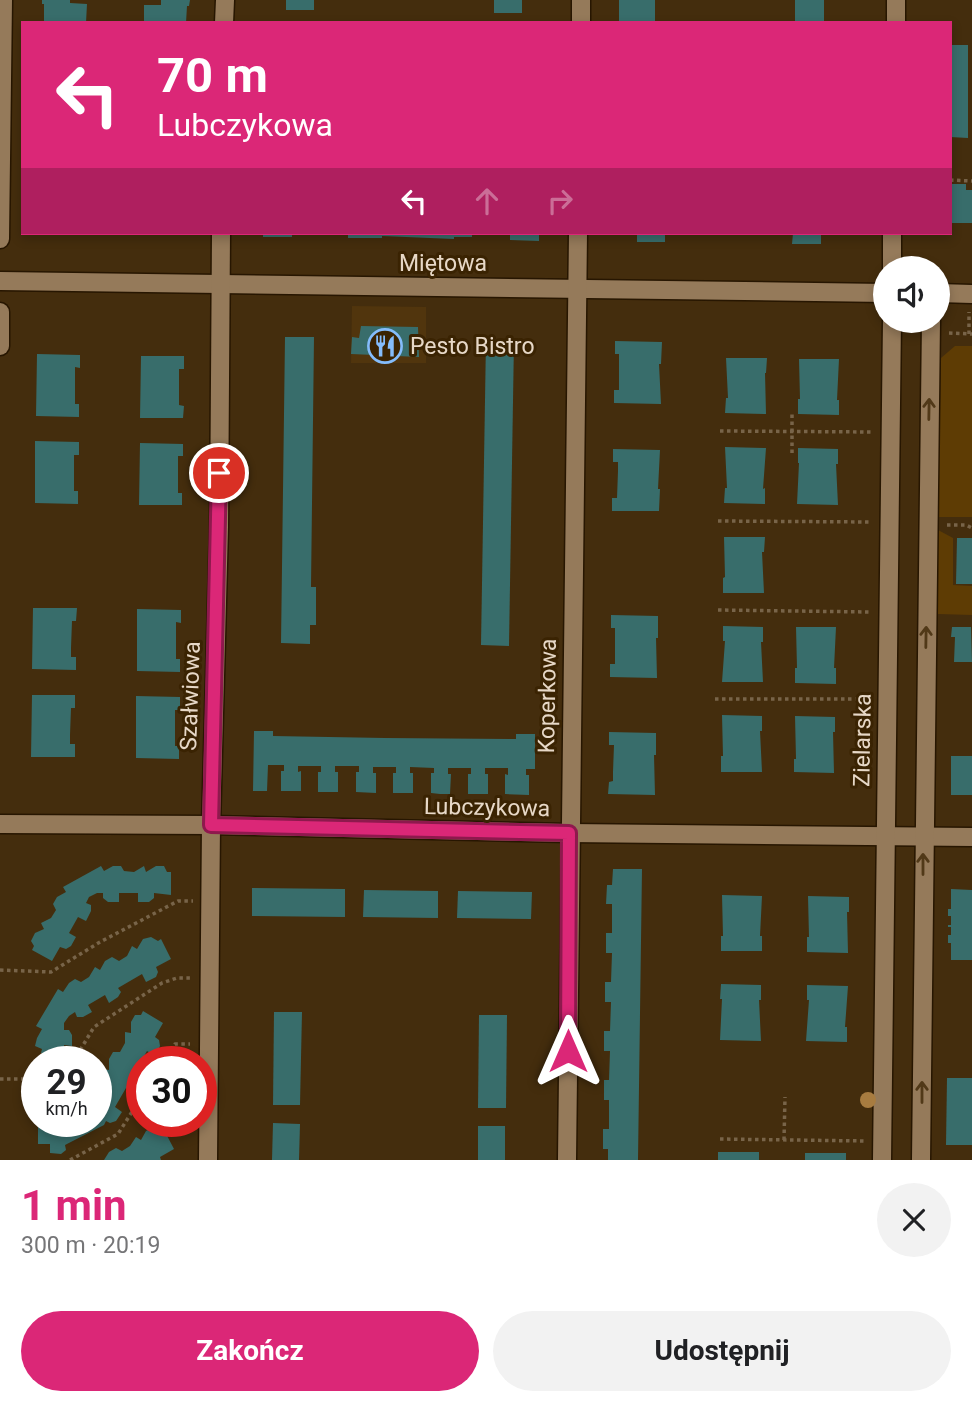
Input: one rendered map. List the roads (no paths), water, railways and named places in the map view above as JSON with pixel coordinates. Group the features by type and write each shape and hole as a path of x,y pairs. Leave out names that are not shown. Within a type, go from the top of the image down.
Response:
{"street":[{"path":"0,239 3,0"},
{"path":"224,21 225,0"},
{"path":"581,0 581,21"},
{"path":"896,0 896,21"},
{"name":"Szałwiowa","path":"208,1160 211,825 219,540 221,235"},
{"name":"Koperkowa","path":"567,1160 578,235"},
{"path":"892,235 892,256"},
{"name":"Miętowa","path":"0,281 873,293"},
{"path":"950,295 970,299"},
{"path":"0,312 0,346"},
{"name":"Zielarska","path":"882,1160 892,333"},
{"path":"921,1160 931,333"},
{"name":"Lubczykowa","path":"0,824 972,837"}],"place":[{"name":"Pesto Bistro","path":"385,346"}]}
